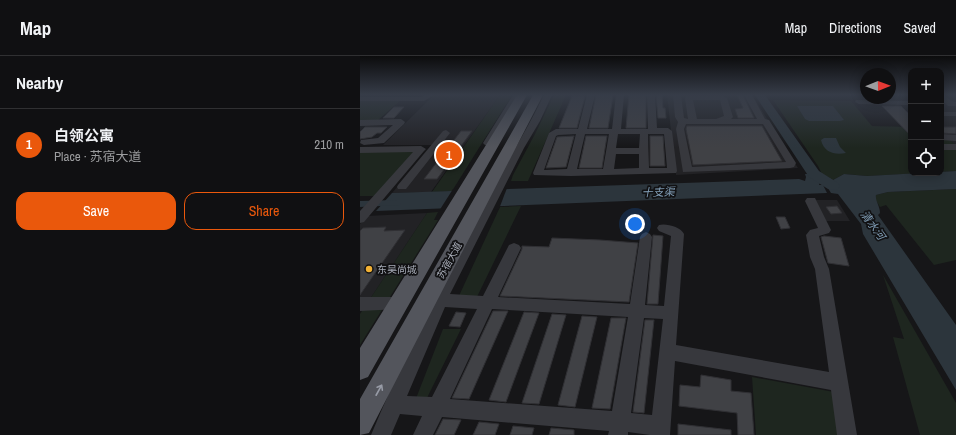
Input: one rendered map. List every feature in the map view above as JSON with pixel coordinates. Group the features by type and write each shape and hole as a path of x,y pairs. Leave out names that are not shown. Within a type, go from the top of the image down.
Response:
{"main road":[{"name":"苏宿大道","path":"360,369 395,304 464,187 511,113"},
{"name":"苏宿大道","path":"360,424 481,211 529,113"}],"lane":[{"path":"464,187 507,113"},
{"path":"494,186 540,113"},
{"path":"571,173 587,113"},
{"path":"608,172 618,113"},
{"path":"644,171 644,151 648,132 650,113"},
{"path":"679,113 680,120 688,122"},
{"path":"688,113 688,122"},
{"path":"718,113 721,120"},
{"path":"721,120 729,117 728,113"},
{"path":"758,113 762,119 761,121"},
{"path":"944,114 956,114"},
{"path":"721,120 766,122 791,163 790,165 687,170 680,124 688,122 721,120"},
{"path":"360,142 381,142 401,122 361,123"},
{"path":"944,122 956,122"},
{"path":"668,131 672,171 538,173 553,133 615,132 668,131"},
{"path":"402,187 446,133"},
{"path":"944,138 955,141"},
{"path":"944,146 955,141"},
{"path":"360,150 421,149 419,151"},
{"path":"362,216 419,151 432,151"},
{"path":"611,151 644,151"},
{"path":"811,201 825,230 812,235 817,257 822,270 847,435"},
{"path":"381,435 481,211"},
{"path":"395,404 436,407 619,428 661,430 678,234 663,228"},
{"path":"619,428 637,311 646,237"},
{"path":"423,435 514,248"},
{"path":"440,300 671,313"},
{"path":"360,304 395,304"},
{"path":"360,354 395,304"},
{"path":"667,351 839,382"}],"shaded area":[{"path":"360,113 386,113 378,120 360,121"},
{"path":"416,113 487,113 431,192 392,193 433,145 383,145"},
{"path":"488,113 501,113 452,191 432,192"},
{"path":"545,113 558,113 528,181 511,181 513,175"},
{"path":"669,113 763,113 798,168 676,175"},
{"path":"782,113 861,113 872,126 908,127 908,174 867,176 844,174 833,180 822,174"},
{"path":"944,113 956,113 956,163 944,163"},
{"path":"944,140 951,141 956,145 956,171 944,172"},
{"path":"360,152 415,152 375,196 360,196"},
{"path":"956,189 956,260 934,265 886,205 880,207 875,199 876,195 888,192"},
{"path":"812,200 837,200 850,221 823,221"},
{"path":"521,206 476,299 458,298 500,207"},
{"path":"438,212 434,220 438,220 360,345 360,314 427,213"},
{"path":"427,213 368,302 360,302 360,224 367,216"},
{"path":"883,275 956,403 956,435 920,435 893,337 904,339"},
{"path":"443,329 461,329 425,402 415,401"},
{"path":"752,377 834,392 839,435 756,435"}],"water":[{"path":"801,113 838,113 844,120 809,121 805,119"},
{"path":"824,138 836,138 840,147 846,153 838,154 827,150 822,144 821,140"},
{"path":"956,171 956,189 888,192 876,195 876,197 880,210 878,215 956,325 956,390 863,234 861,224 838,194 831,193 826,185 828,184 821,180 819,185 823,185 827,193 376,211 392,193 799,179 805,181 805,174 822,174 833,180 844,174 867,176 908,174 908,176 944,176 944,172"}],"pier":[{"path":"507,188 499,209 439,211 453,189"}],"building":[{"path":"388,113 399,113 394,118 383,118"},
{"path":"565,113 581,113 577,128 559,128"},
{"path":"592,113 610,113 608,128 589,128"},
{"path":"627,113 646,113 646,128 626,128"},
{"path":"658,113 665,113 666,118 658,118"},
{"path":"736,113 751,113 754,118 738,118"},
{"path":"888,113 908,113 908,133"},
{"path":"687,126 762,126 782,161 693,165 686,129"},
{"path":"365,127 387,127 381,133 377,133 372,137 360,139 360,132"},
{"path":"944,127 956,127 956,134 944,133"},
{"path":"461,131 472,131 437,179 424,179"},
{"path":"574,136 566,167 546,168 557,137"},
{"path":"586,136 607,136 602,168 579,168"},
{"path":"650,136 663,136 665,166 650,166"},
{"path":"837,206 842,213 831,214 826,207"},
{"path":"776,217 785,217 790,228 781,229"},
{"name":"东吴尚城","path":"386,227 384,231 405,230 360,295 360,231 363,228"},
{"path":"653,235 663,236 658,304 647,304"},
{"path":"821,237 841,238 849,266 828,263"},
{"path":"552,238 638,243 629,302 500,296 522,249 522,246 549,247"},
{"path":"493,311 508,311 469,399 452,398"},
{"path":"456,312 466,313 460,327 449,326"},
{"path":"524,312 539,313 506,402 489,400"},
{"path":"552,314 566,315 539,404 522,403"},
{"path":"582,316 597,317 575,407 558,405"},
{"path":"611,318 626,318 610,409 592,408"},
{"path":"645,320 654,320 644,413 633,412"},
{"path":"701,375 731,380 731,391 751,393 754,435 738,435 737,413 679,406 680,385 700,387"},
{"path":"443,419 461,420 454,435 435,435"},
{"path":"479,422 499,424 495,435 473,435"},
{"path":"678,424 731,430 731,435 678,435"},
{"path":"513,426 534,428 532,435 510,435"},
{"path":"551,428 574,430 574,435 549,435"}],"waterway":[{"name":"清水河","path":"772,113 814,174 833,186"},
{"name":"十支渠","path":"360,204 397,203"}],"place":[{"name":"白领公寓","path":"449,155"},
{"name":"东吴尚城","path":"369,269"}]}
